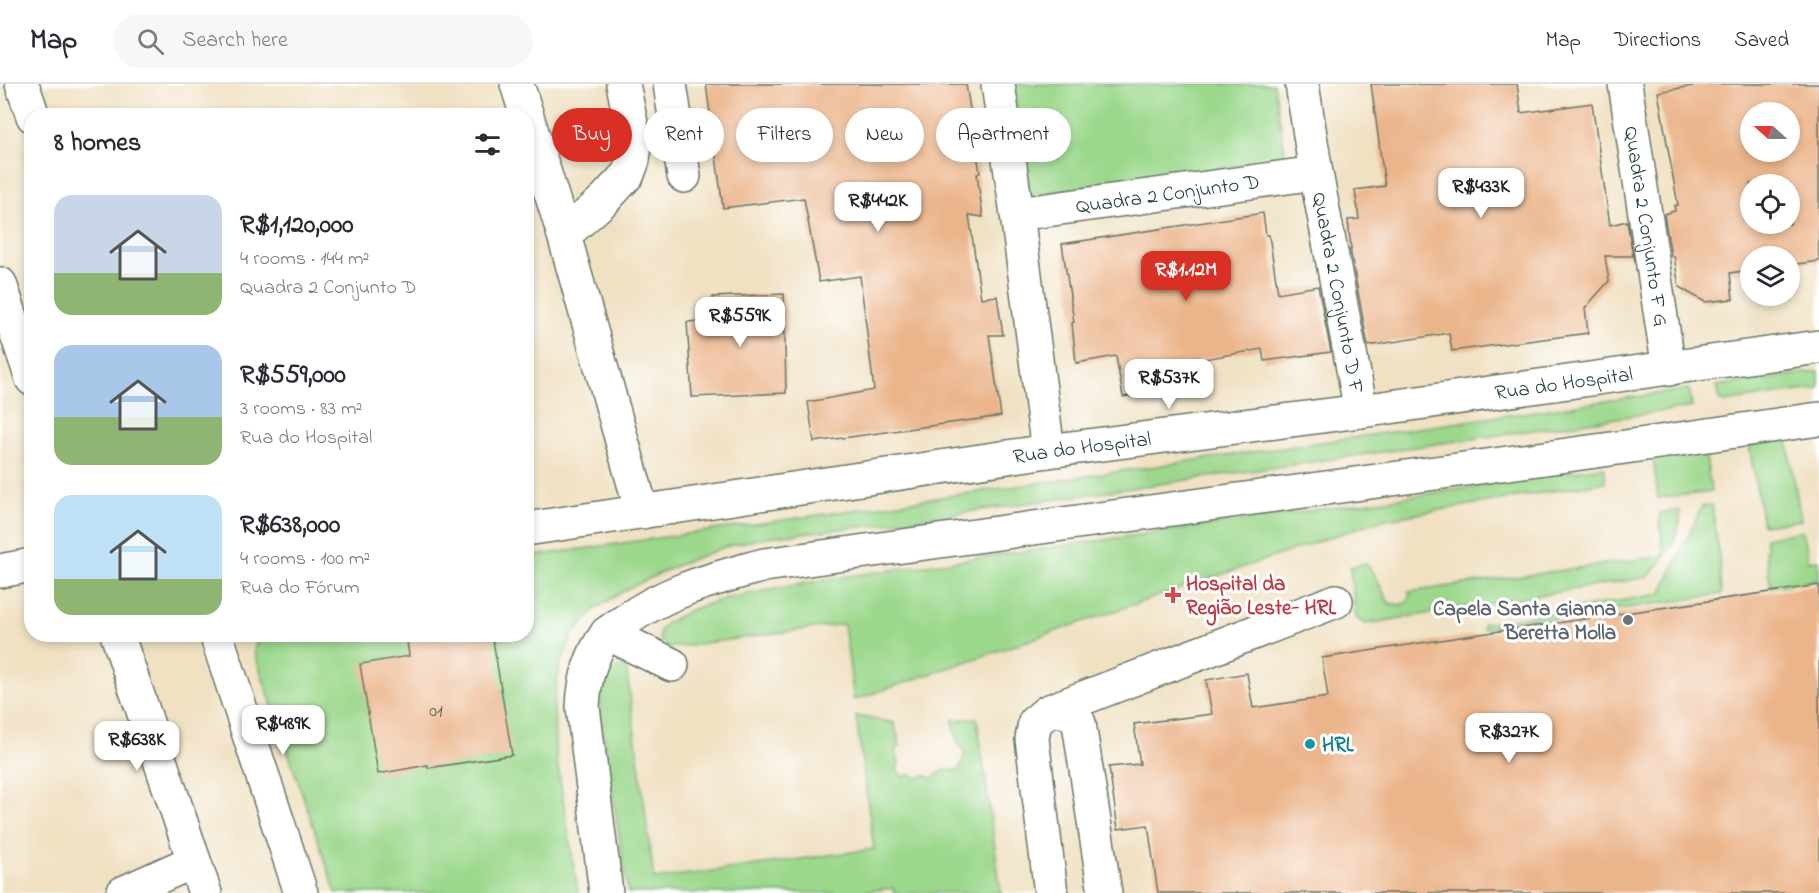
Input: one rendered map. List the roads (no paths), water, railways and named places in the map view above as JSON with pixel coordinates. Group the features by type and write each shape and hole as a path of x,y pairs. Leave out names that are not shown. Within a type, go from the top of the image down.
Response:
{"street":[{"path":"22,84 30,108"},
{"path":"517,84 524,108"},
{"path":"564,235 604,200 628,174 635,143 623,84"},
{"path":"670,84 684,176"},
{"path":"998,84 1048,451"},
{"name":"Quadra 2 Conjunto D F","path":"1302,84 1316,173 1361,411"},
{"name":"Quadra 2 Conjunto F G","path":"1625,84 1669,369"},
{"path":"534,139 564,235 642,512"},
{"name":"Quadra 2 Conjunto D","path":"1017,214 1316,173"},
{"path":"0,284 24,355"},
{"name":"Rua do Hospital","path":"534,528 1048,451 1361,411 1819,347"},
{"path":"606,893 583,708 584,689 590,663 607,633 644,608 692,585 764,565 1819,419"},
{"path":"0,571 24,566"},
{"path":"1051,893 1032,739 1035,722 1047,712 1336,601"},
{"path":"607,633 672,665"},
{"path":"120,642 205,893"},
{"path":"219,642 301,893"},
{"path":"1047,712 1060,710 1072,714 1079,723 1105,893"},
{"path":"123,893 194,861"}],"place":[{"name":"Hospital da Região Leste- HRL","path":"1173,595"},
{"name":"Capela Santa Gianna Beretta Molla","path":"1628,620"},
{"name":"HRL","path":"1310,744"}]}
